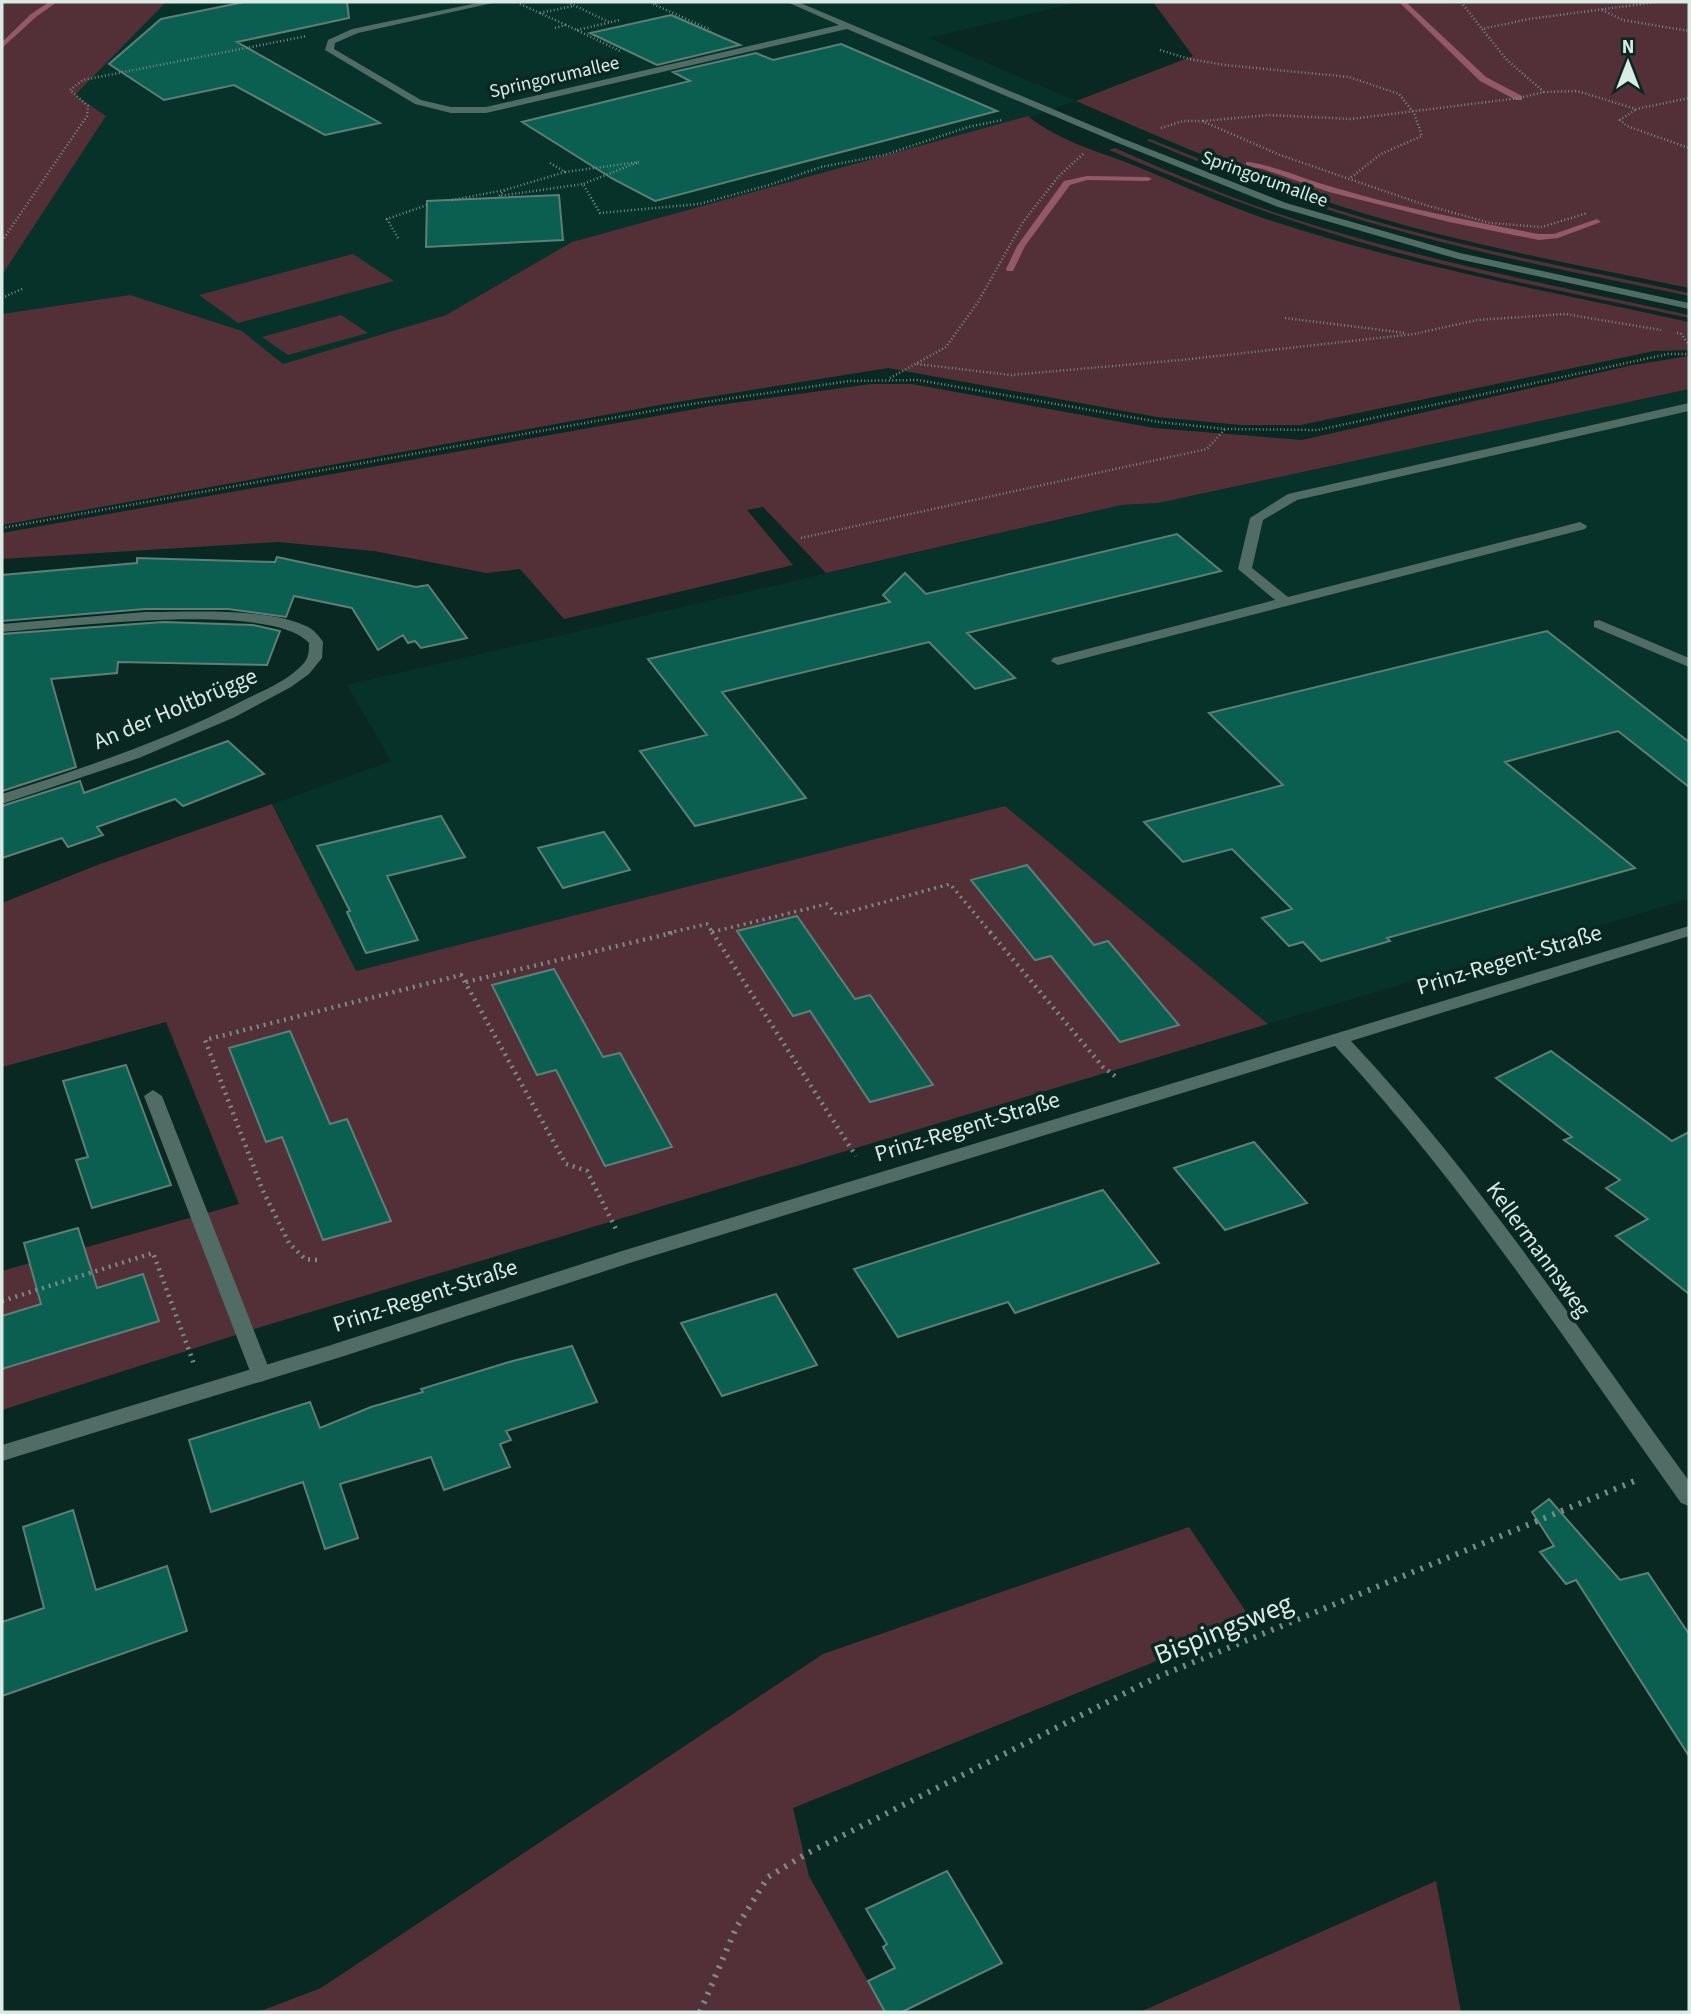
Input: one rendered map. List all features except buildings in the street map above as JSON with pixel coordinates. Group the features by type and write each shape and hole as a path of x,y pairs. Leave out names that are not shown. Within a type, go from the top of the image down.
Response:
{"street":[{"name":"Springorumallee","path":"493,2 355,31 331,41 329,50 418,102 451,110 486,110 848,26"},
{"name":"Springorumallee","path":"791,2 1241,190 1365,230 1458,256 1689,306"},
{"path":"1285,603 1245,569 1257,518 1293,497 1689,407"},
{"path":"1058,661 1580,526"},
{"name":"An der Holtbrügge","path":"2,628 145,616 254,618 289,624 306,631 316,642 317,654 309,666 282,686 240,710 161,744 2,799"},
{"path":"1599,624 1689,663"},
{"name":"Prinz-Regent-Straße","path":"2,1452 261,1374 629,1256 1689,931"},
{"name":"Kellermannsweg","path":"1339,1038 1442,1156 1689,1496"},
{"path":"153,1096 261,1374"}],"path":[{"path":"516,2 660,70"},
{"path":"566,2 609,22"},
{"path":"663,2 653,4 711,30"},
{"path":"1419,2 1447,2"},
{"path":"1461,2 1507,60 1544,92"},
{"path":"1482,29 1529,19 1657,2"},
{"path":"540,13 573,6"},
{"path":"660,10 665,9"},
{"path":"1600,10 1623,20 1689,31"},
{"path":"576,30 620,20"},
{"path":"555,27 566,25"},
{"path":"2,241 87,116 88,106 70,90 83,80 311,36"},
{"path":"1160,50 1189,59 1225,65 1349,77 1399,94 1414,113 1422,136 1381,154 1349,179"},
{"path":"180,60 200,60"},
{"path":"888,379 946,347 960,330 1010,241 1058,177 1082,155 1183,121 1269,115 1351,119 1414,113 1544,92 1577,91 1636,109"},
{"path":"1689,98 1636,109 1620,120 1627,127 1689,148"},
{"path":"583,184 600,213 699,204 769,185 821,167 904,149 968,127 1048,110"},
{"path":"1202,121 1280,155 1422,204 1490,223 1542,227 1587,213"},
{"path":"452,200 505,190 565,172 639,162 583,184 499,196 505,190"},
{"path":"550,163 565,172"},
{"path":"398,238 387,219 427,205"},
{"path":"2,298 24,288"},
{"path":"916,364 1011,375 1181,360 1414,334 1477,320 1564,314 1681,334 1689,345"},
{"path":"1285,318 1414,334"},
{"path":"2,528 685,405 850,381 918,380 1110,415 1225,429 1318,430 1668,354 1688,354"},
{"path":"801,538 1207,449 1225,429"},
{"path":"712,932 827,904 837,915 950,884 1103,1066"},
{"path":"466,982 707,924 873,1182"},
{"path":"317,1260 305,1259 289,1243 263,1191 205,1040 461,975 566,1164 587,1171 629,1256"},
{"path":"2,1301 153,1253 203,1392"},
{"name":"Bispingsweg","path":"700,2012 736,1928 768,1877 806,1854 1155,1678 1669,1467"}],"shaded area":[{"path":"2,2 166,2 75,95 106,116 2,275"},
{"path":"127,2 1080,2 929,38 1076,101 1030,117 572,242 446,315 283,364 242,331 2,314 2,275 106,116 75,95"},
{"path":"1153,2 1689,2 1689,288 1472,242 1343,207 1241,170 1076,101 1193,56"},
{"path":"1028,116 1053,133 1081,146 1266,219 1371,250 1476,276 1689,322 1689,350 1654,351 1301,425 1241,425 1157,417 888,368 665,404 2,525 2,314 130,295 242,331 283,364 446,315 572,242"},
{"path":"1150,139 1290,194 1381,223 1513,256 1689,293 1689,296 1508,258 1373,224 1259,186 1146,140"},
{"path":"1115,148 1240,200 1332,231 1484,270 1689,315 1689,318 1478,273 1353,240 1230,198 1109,150"},
{"path":"353,254 394,281 238,323 199,295"},
{"path":"341,315 368,333 288,355 262,337"},
{"path":"1689,356 1689,389 1158,503 1121,505 826,573 763,507 747,510 793,565 564,619 520,569 486,573 374,551 278,542 2,559 2,533 712,406 871,384 912,384 1154,428 1302,440 1633,365"},
{"path":"1689,389 1689,899 1268,1024 1005,806 355,971 273,804 391,761 347,685 1121,505 1158,503"},
{"path":"272,804 356,971 1005,806 1268,1024 264,1326 2,1410 2,1271 239,1204 166,1022 2,1067 2,903 100,864"},
{"path":"1189,1527 1253,1622 793,1808 809,1876 885,2012 258,2012 321,1988 823,1654"},
{"path":"1436,1881 1461,2012 1140,2012"}],"waterway":[{"path":"2,46 20,27 54,2"},
{"path":"1402,2 1483,79 1519,98"},
{"path":"1249,164 1332,190 1449,219 1539,237 1555,236 1597,222"},
{"path":"1010,269 1021,246 1067,183 1087,178 1148,179"}]}
